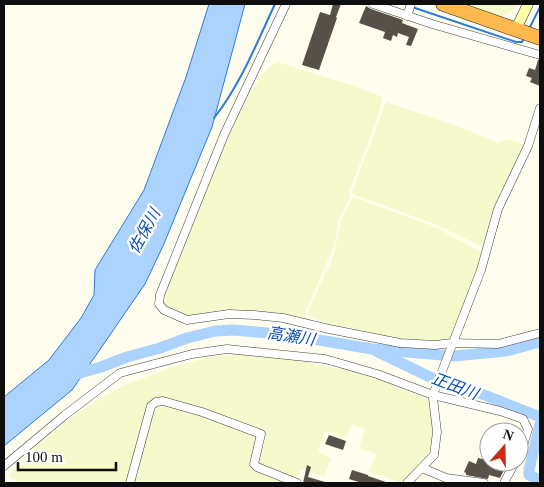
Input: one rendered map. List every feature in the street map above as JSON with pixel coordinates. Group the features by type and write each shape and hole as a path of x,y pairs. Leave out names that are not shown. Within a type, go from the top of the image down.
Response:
{"highway":[{"path":"442,4 527,34"}],"street":[{"path":"286,4 224,135 160,295 159,304 164,310 187,320 229,314 254,314 283,318 400,343 435,345 498,344 540,333"},
{"path":"373,4 432,24 540,55"},
{"path":"407,16 411,4"},
{"path":"527,34 528,4"},
{"path":"407,483 434,455 437,432 434,395 439,375 481,270 498,208 528,146 540,108"},
{"path":"4,466 65,415 120,373 192,354 227,349 325,359 377,374 434,395 500,411 523,419 524,422"},
{"path":"130,483 151,406 156,402 163,401 202,412 261,434 254,464 256,467 296,483"},
{"path":"422,468 446,478 484,483"}],"green space":[{"path":"464,4 521,4 506,15 501,16"},
{"path":"277,62 383,97 376,123 349,192 351,195 339,220 334,246 304,316 321,325 306,320 184,316 165,307 162,299 226,138 251,90 267,69"},
{"path":"386,102 454,125 498,143 506,139 524,144 497,205 485,248 437,225 355,195 352,192"},
{"path":"353,197 433,226 483,253 450,340 413,341 370,335 337,328 308,315 311,303 333,258 342,218"},
{"path":"251,352 272,354 364,373 429,399 435,432 426,460 402,483 369,472 376,454 359,448 365,429 352,425 346,438 325,431 318,452 331,459 324,476 301,469 296,483 18,483 8,476 29,457 34,448 79,412 122,386 176,366 210,357"}],"water":[{"name":"佐保川","path":"209,4 245,4 212,127 163,246 145,284 72,390 4,446 4,397 49,360 81,318 94,295 95,270 144,190 186,77"}],"building":[{"path":"333,4 341,4 319,70 302,65 320,12 330,15"},
{"path":"366,6 403,20 402,23 418,29 411,46 406,45 409,37 398,33 397,37 393,35 391,41 383,38 385,32 359,23"},
{"path":"538,60 540,60 540,86 530,82 532,78 526,76 529,68 535,70"},
{"path":"329,435 346,441 343,450 325,444"},
{"path":"479,458 479,472 503,472 500,478 489,475 488,479 466,475 464,472 469,461 476,464"},
{"path":"307,465 311,467 308,477 325,483 303,483"},
{"path":"352,470 386,483 362,483 349,479"}],"waterway":[{"path":"214,118 240,77 275,4"},
{"path":"412,7 516,42 522,42 524,38"},
{"path":"530,27 540,7"},
{"name":"高瀬川","path":"73,375 187,338 215,331 234,330 290,335 372,349 454,356 506,351 540,342"},
{"name":"正田川","path":"376,351 432,378 454,383 540,417"},
{"name":"正田川","path":"540,424 529,470 529,475 540,480"}]}
